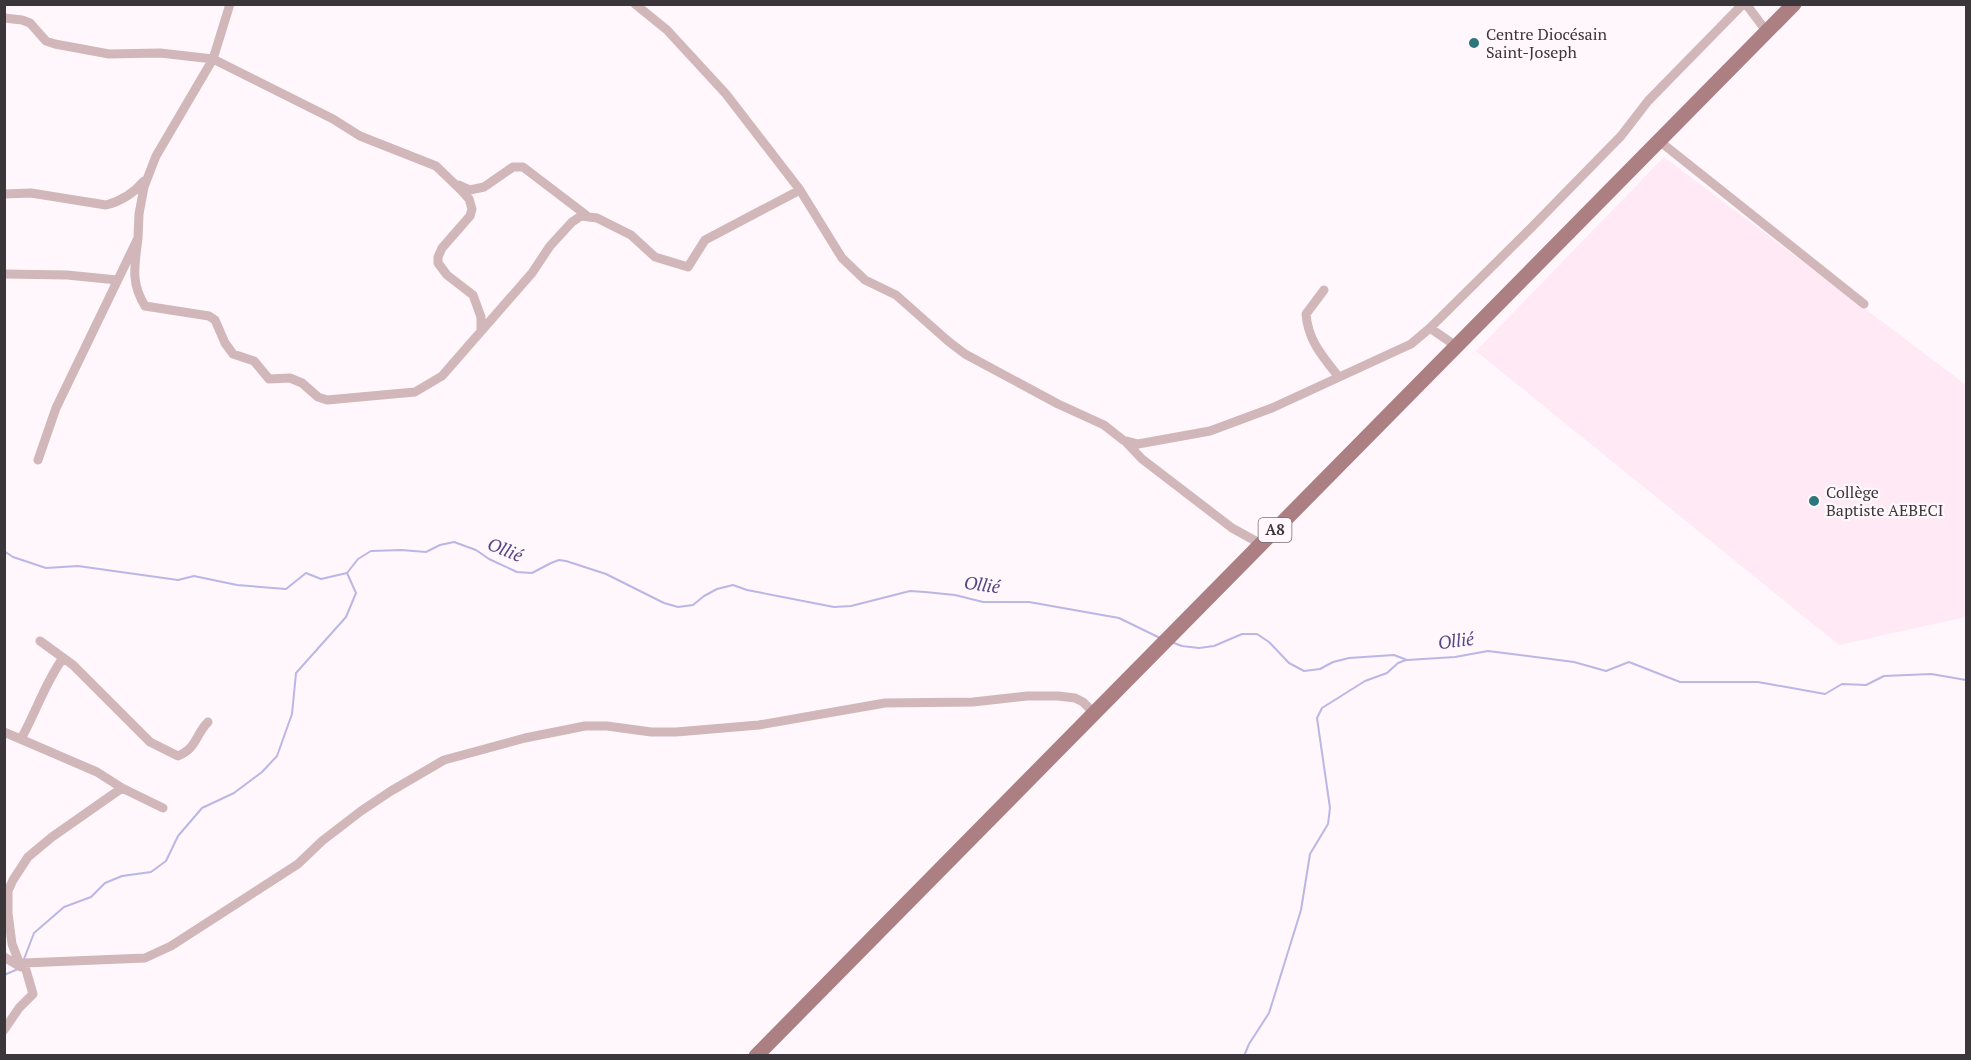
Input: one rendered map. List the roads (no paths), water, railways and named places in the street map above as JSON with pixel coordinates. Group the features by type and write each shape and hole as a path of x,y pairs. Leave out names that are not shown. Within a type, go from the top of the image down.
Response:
{"main road":[{"name":"A8","path":"756,1056 1794,4"}],"street":[{"path":"230,4 213,58 156,156 140,205 135,267 136,292 145,306 209,316 215,320 225,343 233,354 254,361 270,379 290,378 302,382 315,395 327,400 415,392 442,376 532,273 550,246 572,222 586,215"},
{"path":"635,4 667,30 726,94 800,190 842,258 865,280 896,295 965,354 1058,404 1104,425 1142,459 1232,528 1261,544"},
{"path":"1123,440 1137,444 1209,431 1272,408 1411,344 1430,328 1613,144 1648,101 1744,4 1767,32"},
{"path":"4,18 30,23 46,41 55,44 109,54 160,52 213,58 333,118 360,136 436,166 469,200 472,208 470,216 442,248 438,263 447,276 473,295 482,317 481,329"},
{"path":"1658,140 1864,304"},
{"path":"452,181 470,190 484,187 513,166 523,167 586,215 631,235 655,257 688,267 705,240 800,190"},
{"path":"4,194 31,193 106,205 118,202 135,192 148,177"},
{"path":"38,460 56,408 138,238"},
{"path":"4,274 67,275 117,280"},
{"path":"1324,290 1306,314 1307,331 1322,356 1338,376"},
{"path":"1430,328 1456,346"},
{"path":"40,641 73,665 150,742 178,756 195,743 199,731 208,722"},
{"path":"21,739 51,675 63,658"},
{"path":"4,957 22,965 145,958 186,938 298,864 322,841 361,810 444,760 525,738 585,726 676,732 759,725 885,703 973,702 1027,696 1075,698 1083,702 1094,713"},
{"path":"4,732 97,772 122,788 164,808"},
{"path":"4,1030 19,1008 33,994 12,944 8,891 13,880 28,857 52,837 122,788"}],"waterway":[{"name":"Ollié","path":"4,551 13,557 46,568 78,566 178,580 194,576 237,585 286,589 306,573 321,579 347,573 358,559 371,551 426,552 440,545 454,542 476,550 517,572 532,573 559,560 566,561 606,574 664,603 678,607 693,605 717,589 733,585 747,590 834,607 851,606 910,591 955,595 983,602 1029,602 1119,618 1160,638"},
{"path":"24,959 34,933 64,907 91,897 105,883 122,876 151,872 166,861 178,836 202,808 234,793 262,772 277,756 292,714 296,673 346,617 356,593 347,573"},
{"name":"Ollié","path":"1174,643 1199,648 1214,646 1242,634 1257,634 1269,642 1289,663 1304,671 1320,669 1333,662 1349,658 1394,655 1407,660 1455,657 1488,651 1574,662 1606,671 1629,662 1680,682 1758,682 1825,694 1842,684 1866,685 1884,676 1931,674 1966,680"},
{"path":"1244,1056 1269,1013 1301,910 1310,854 1328,824 1330,808 1317,718 1322,708 1365,681 1387,673 1398,663 1406,660"},
{"path":"4,975 18,969"}],"place":[{"name":"Centre Diocésain Saint-Joseph","path":"1474,43"},
{"name":"Collège Baptiste AEBECI","path":"1814,501"}]}
